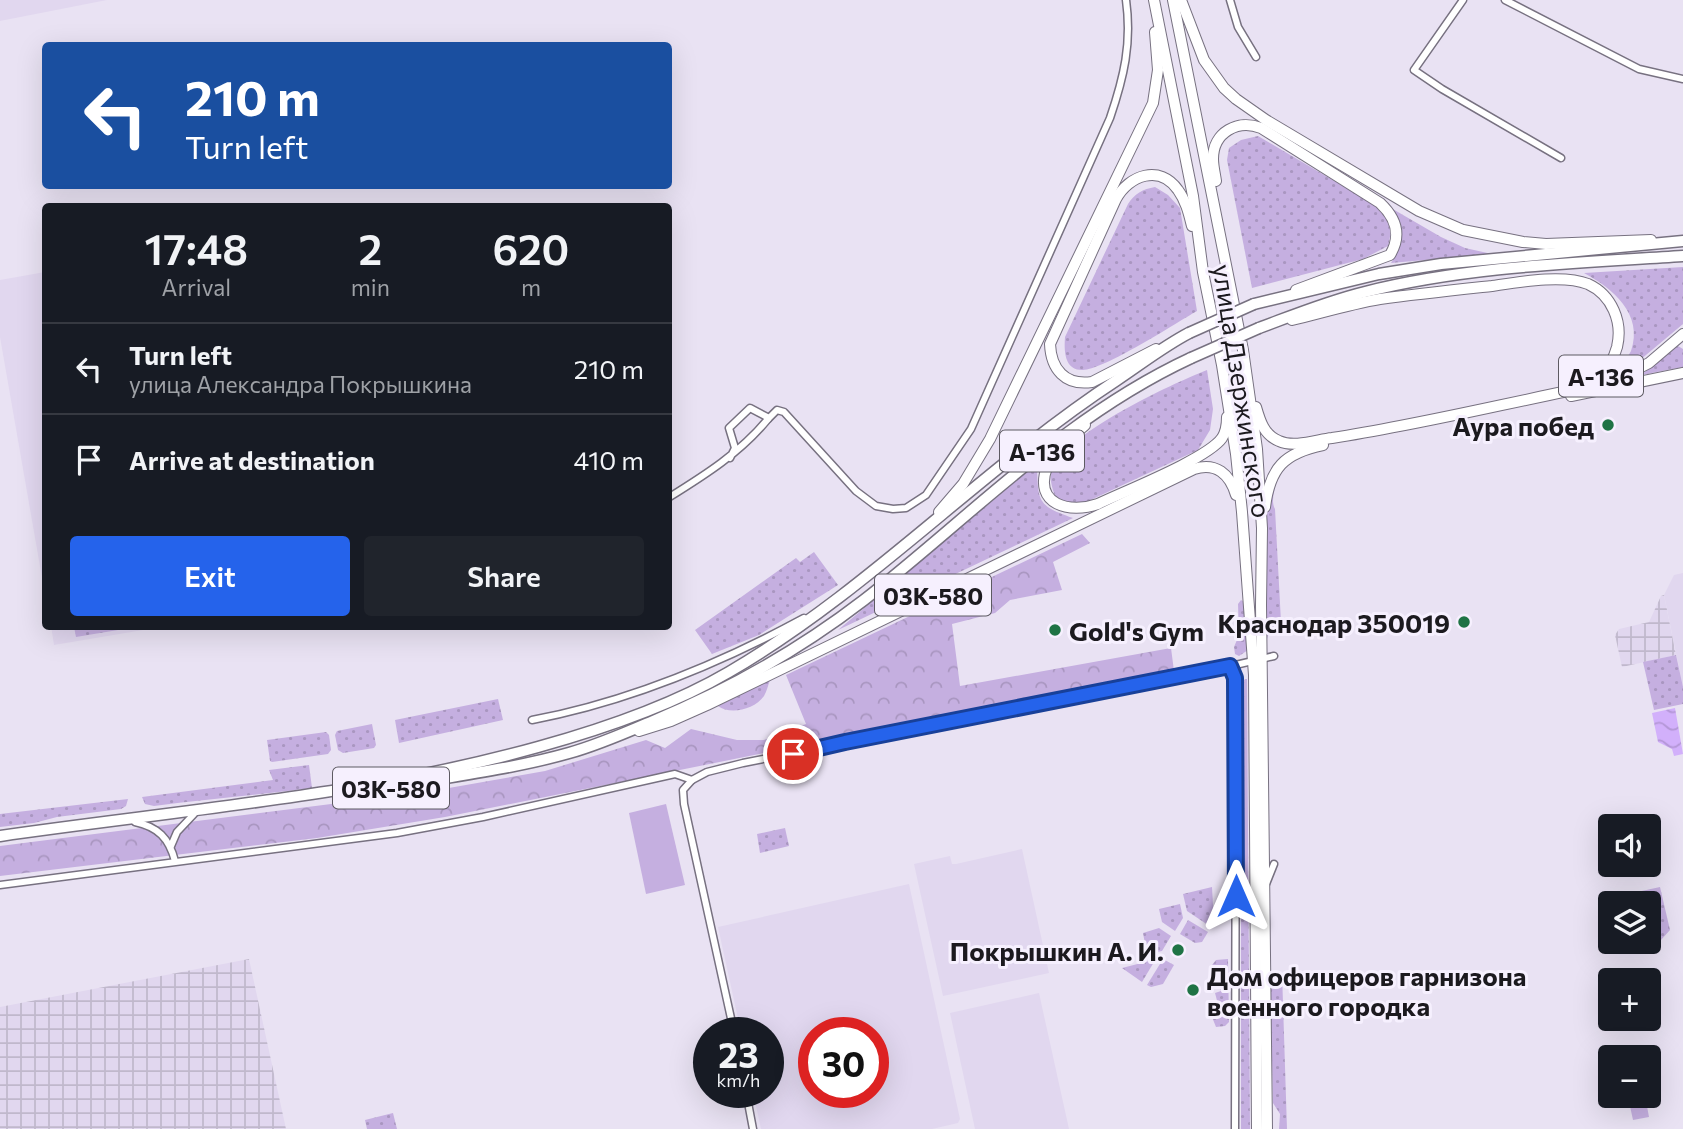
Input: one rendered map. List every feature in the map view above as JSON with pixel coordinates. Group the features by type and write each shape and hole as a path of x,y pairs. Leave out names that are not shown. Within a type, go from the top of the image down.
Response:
{"highway":[{"path":"1175,340 1268,299 1379,274 1441,264 1683,240"},
{"name":"А-136","path":"933,541 1061,436 1109,402 1191,358 1325,303 1367,291 1432,278 1548,265 1683,256"},
{"name":"А-136","path":"922,531 1041,433 1175,340"},
{"name":"03К-580","path":"0,836 279,799 429,774 508,755 619,722 675,699 727,673 833,602 922,531"},
{"name":"03К-580","path":"0,841 373,791 523,764 601,744 688,706 781,657 864,600 933,541"}],"main road":[{"name":"А-136","path":"922,531 976,466 1153,103 1158,62 1153,0"},
{"name":"улица Дзержинского","path":"1153,0 1193,196 1203,272 1228,403 1257,660 1267,1129"},
{"name":"улица Дзержинского","path":"1173,0 1243,350 1257,449 1262,528 1257,660 1257,1129"},
{"path":"1181,0 1205,60 1224,88 1236,99 1266,120 1407,204 1448,225 1480,234 1546,244 1683,240"},
{"path":"1232,293 1213,156 1218,141 1225,132 1235,126 1246,125 1261,128 1380,203 1392,217 1397,231 1395,246 1385,259 1268,299"},
{"path":"1175,340 1091,382 1081,384 1062,376 1055,368 1050,354 1052,337 1116,199 1120,191 1134,180 1149,175 1160,176 1180,192 1187,206 1203,272"},
{"name":"А-136","path":"1243,350 1261,424 1276,440 1294,443 1364,433 1586,385 1603,374 1612,360 1619,331 1611,304 1601,292 1579,281 1539,280 1379,299 1263,327"},
{"name":"А-136","path":"1574,395 1603,387 1627,376 1649,363 1683,334"},
{"name":"А-136","path":"1262,528 1266,497 1275,471 1284,461 1302,450 1683,373"},
{"name":"А-136","path":"1109,402 1062,447 1048,465 1045,478 1047,492 1060,506 1080,509 1098,504 1204,454 1224,435 1228,403"},
{"name":"03К-580","path":"601,744 671,721 707,705 1194,469 1208,467 1225,473 1233,486 1242,512"}],"street":[{"path":"672,495 730,458 777,410 784,412 856,491 876,506 906,508 926,495 971,429 1110,118 1124,79 1128,58 1130,24 1126,0"},
{"path":"1230,0 1238,27 1256,57"},
{"path":"1463,0 1414,70 1441,89 1562,158"},
{"path":"1505,0 1639,69 1683,79"},
{"path":"730,458 735,448 729,431 730,425 750,408 768,419"},
{"path":"532,720 568,712 674,678 722,659 833,602"},
{"path":"731,1017 684,804 683,790 692,779 707,772 743,763 1274,656"},
{"path":"1230,666 1235,678 1237,741 1235,1129"},
{"path":"0,885 397,833 483,817 675,774 692,779"},
{"path":"171,846 177,832 194,814"},
{"path":"135,822 162,833 171,846 175,861"},
{"path":"1264,890 1274,864"},
{"path":"749,1108 753,1129"}],"shaded area":[{"path":"0,0 107,0 0,21"},
{"path":"42,273 42,578 0,337 0,280"},
{"path":"1683,573 1683,687 1664,595 1674,575"},
{"path":"1664,595 1676,655 1622,667 1615,635 1619,629 1649,622 1661,596"},
{"path":"52,630 143,630 54,645"},
{"path":"1022,849 1049,973 943,996 914,864 950,856 952,864 956,864"},
{"path":"909,884 960,1119 958,1123 932,1129 761,1129 756,1108 784,1108 784,1017 738,1017 718,927"},
{"path":"249,959 286,1129 0,1129 0,1007"},
{"path":"1039,993 1069,1129 975,1129 950,1013"}],"green space":[{"path":"1258,136 1380,208 1389,226 1388,246 1363,259 1252,288 1227,160 1229,148 1241,140"},
{"path":"1155,187 1168,195 1180,208 1197,311 1105,363 1092,368 1076,369 1066,358 1065,337 1128,204 1139,192"},
{"path":"1391,208 1465,248 1492,254 1391,263 1398,249 1400,236"},
{"path":"1683,267 1683,324 1634,365 1609,376 1631,351 1633,325 1623,304 1615,295 1584,273"},
{"path":"1678,346 1683,349 1683,367 1641,375"},
{"path":"1207,370 1213,409 1210,430 1198,450 1082,504 1072,504 1056,498 1051,482 1053,466 1080,438 1123,410"},
{"path":"1037,467 1042,501 1053,510 1073,518 838,630 1028,471"},
{"path":"1275,481 1273,502 1281,622 1279,628 1269,633 1267,639 1267,507"},
{"path":"1082,534 1090,543 1053,562 1062,590 1010,600 995,613 952,624 960,686 1171,648 1174,671 445,817 317,838 0,876 0,846 426,792 545,771 646,740 665,748 691,729 737,740 764,740 806,724 786,675"},
{"path":"814,552 838,585 759,635 712,654 695,630 796,558 800,562"},
{"path":"1241,600 1244,602 1248,650 1239,656 1235,654 1234,647 1239,635 1238,604"},
{"path":"75,630 118,630 76,637"},
{"path":"1676,655 1683,687 1683,704 1654,710 1643,662"},
{"path":"1245,679 1250,1129 1241,1129 1241,684"},
{"path":"770,680 764,696 748,708 729,710 718,706"},
{"path":"498,699 503,720 399,743 395,720"},
{"path":"372,724 376,745 374,748 343,753 338,750 335,735 337,731"},
{"path":"326,732 331,750 328,754 270,761 267,740"},
{"path":"309,765 312,788 154,806 145,804 142,797 273,780 269,770"},
{"path":"128,799 126,806 121,809 0,827 0,814"},
{"path":"666,804 685,885 646,894 629,813"},
{"path":"785,828 789,846 760,853 757,834"},
{"path":"1212,887 1214,923 1211,927 1187,911 1183,894"},
{"path":"1660,887 1661,891 1642,891"},
{"path":"1661,891 1670,930 1661,940"},
{"path":"1180,904 1183,918 1175,931 1162,922 1159,909"},
{"path":"1188,920 1208,932 1202,942 1195,943 1180,934"},
{"path":"1159,928 1171,936 1162,951 1147,954 1143,933"},
{"path":"1163,959 1174,965 1163,984 1151,987 1147,985"},
{"path":"1228,959 1229,1022 1225,1026 1216,1027 1212,1017 1220,1012 1215,993 1221,991 1217,976 1210,977 1209,969 1216,960"},
{"path":"1153,960 1142,982 1122,968"},
{"path":"1282,972 1287,1129 1279,1129 1280,1114 1273,1103 1270,977"},
{"path":"1630,1108 1647,1108 1649,1117 1633,1120"},
{"path":"393,1113 397,1129 367,1129 365,1120"}],"water":[{"path":"1675,708 1683,754 1674,756 1672,749 1658,742 1652,713"}],"place":[{"name":"Аура побед","path":"1608,425"},
{"name":"Краснодар 350019","path":"1464,622"},
{"name":"Gold's Gym","path":"1055,630"},
{"name":"Покрышкин А. И.","path":"1178,950"},
{"name":"Дом офицеров гарнизона военного городка","path":"1193,990"}],"route":[{"path":"793,754 1230,666 1235,678 1236,896"}]}
